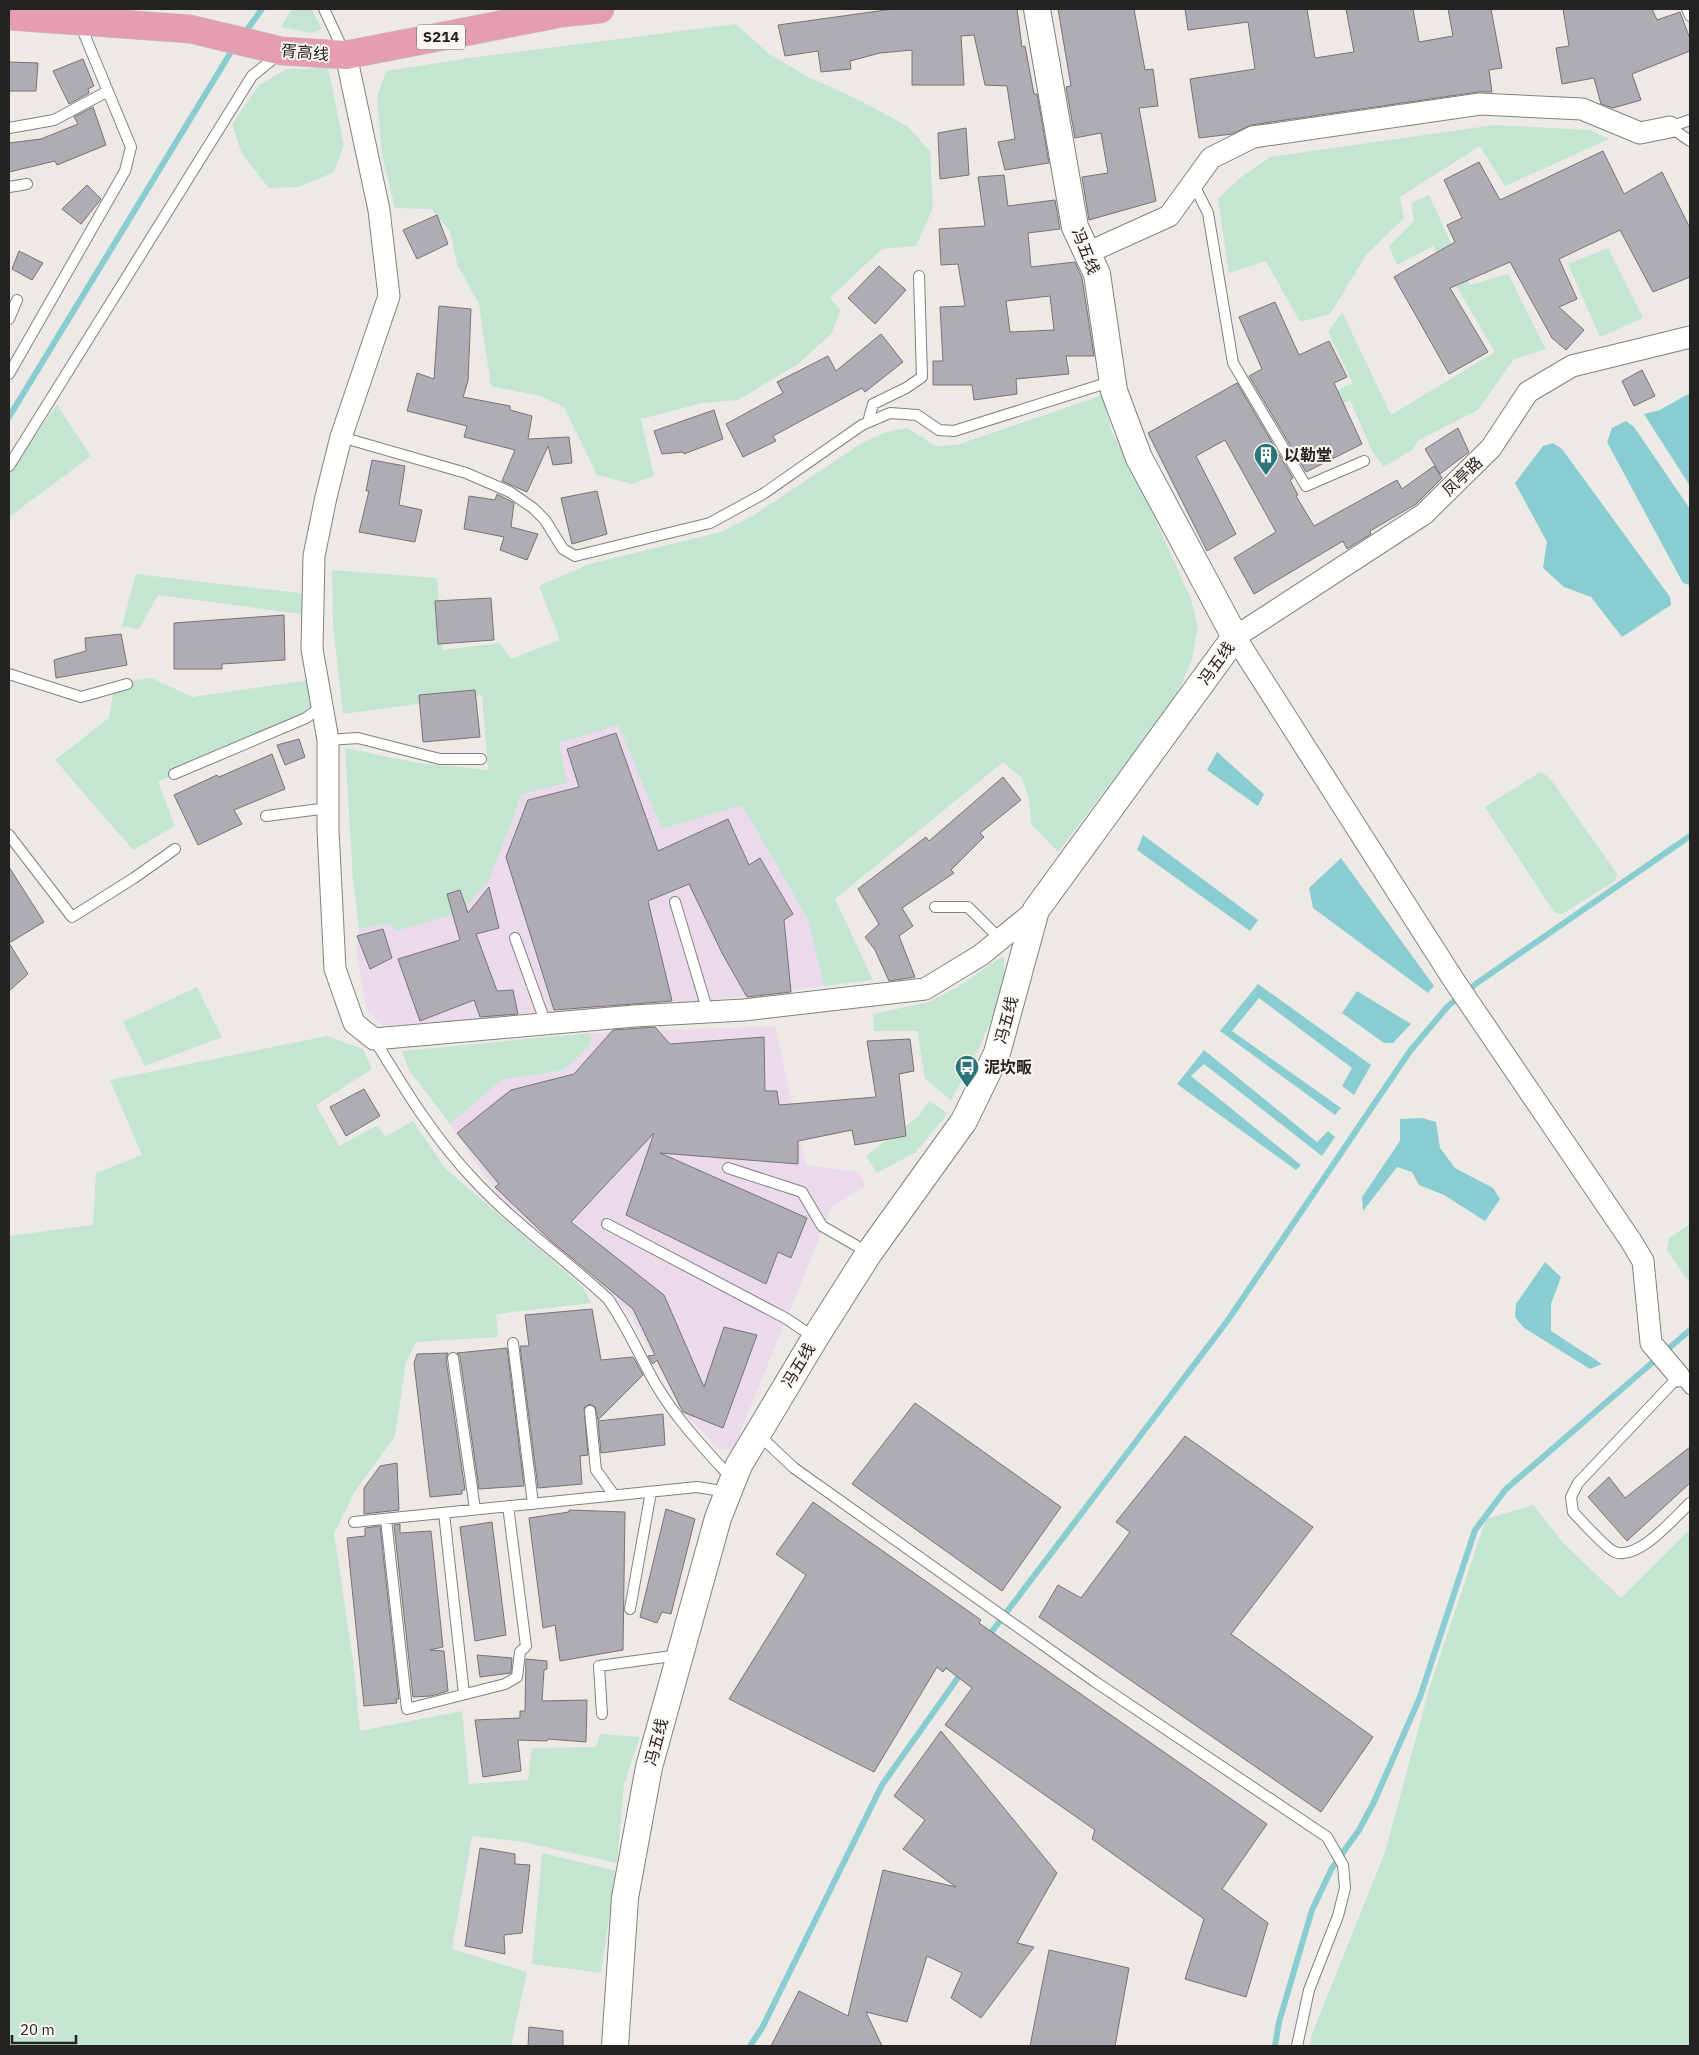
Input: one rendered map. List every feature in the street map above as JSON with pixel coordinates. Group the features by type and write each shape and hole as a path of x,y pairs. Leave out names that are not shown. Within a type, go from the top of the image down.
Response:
{"main road":[{"name":"胥高线","path":"9,16 190,29 282,51 346,55 562,13 600,9"}],"street":[{"name":"冯五线","path":"615,2046 626,1898 649,1767 718,1518 739,1465 815,1338 869,1253 964,1121 996,1053 1036,910 1235,638 1139,458 1114,391 1096,274 1074,227 1037,9"},
{"path":"346,55 379,210 389,296 341,437 314,556 312,649 328,740 328,808 335,968 354,1023 374,1040 634,1016 762,1008 925,989 981,955 1036,910"},
{"path":"1087,253 1169,216 1211,158 1253,136 1480,104 1582,109 1640,132 1670,127"},
{"name":"凤亭路","path":"1235,638 1424,514 1491,448 1528,392 1572,366 1690,337"},
{"path":"1235,638 1453,978 1643,1260 1651,1344 1685,1382"}],"lane":[{"path":"324,9 346,55"},
{"path":"1687,9 1690,16"},
{"path":"9,373 125,171 131,147 79,21"},
{"path":"9,466 252,76 282,51"},
{"path":"9,128 54,120 108,91"},
{"path":"1670,127 1690,120"},
{"path":"1670,127 1690,141"},
{"path":"1193,183 1208,213 1233,363 1306,486 1364,461"},
{"path":"9,187 28,184"},
{"path":"868,422 873,404 906,388 922,376 919,276"},
{"path":"9,319 17,300"},
{"path":"341,437 466,473 510,492 539,514 563,549 575,556 710,523 763,494 868,422 890,414 918,415 939,430 954,431 1113,380"},
{"path":"9,674 81,697 127,684"},
{"path":"174,774 306,718 322,706"},
{"path":"328,740 358,738 440,759 481,759"},
{"path":"266,816 328,808"},
{"path":"9,835 72,917 134,878 175,849"},
{"path":"675,902 708,1012"},
{"path":"935,907 968,907 1000,939"},
{"path":"514,938 546,1024"},
{"path":"374,1040 417,1108 473,1179 519,1225 608,1300 656,1384 682,1424 731,1486"},
{"path":"728,1168 802,1192 822,1226 869,1253"},
{"path":"607,1224 787,1319 815,1338"},
{"path":"513,1343 533,1504"},
{"path":"453,1358 475,1509"},
{"path":"1685,1382 1578,1483 1571,1497 1572,1512 1613,1552 1626,1554 1644,1545 1690,1504"},
{"path":"590,1411 596,1470 614,1496"},
{"path":"758,1434 794,1468 1094,1681 1327,1837 1343,1865 1345,1888 1338,1916 1309,1990 1297,2046"},
{"path":"354,1522 697,1487 731,1486"},
{"path":"630,1609 650,1492"},
{"path":"386,1518 407,1709 505,1684 517,1677 520,1652 526,1646 508,1506"},
{"path":"444,1513 464,1694"},
{"path":"602,1714 599,1666 680,1654"}],"shaded area":[{"path":"619,724 662,829 742,805 808,920 824,986 689,1003 382,1026 366,1008 356,950 359,929 389,923 489,880 522,794 559,742"},
{"path":"775,1026 806,1165 860,1172 865,1186 832,1207 733,1450 719,1449 682,1411 629,1312 498,1196 450,1124 502,1080 564,1070 591,1044 590,1033"}],"green space":[{"path":"292,9 311,9 322,29 311,33 281,27"},
{"path":"736,24 768,53 806,76 861,101 907,126 930,151 933,208 916,246 882,249 830,298 841,310 831,334 798,364 738,400 702,403 641,419 654,476 632,484 597,475 564,407 540,396 491,386 479,304 457,264 450,231 431,209 395,208 382,155 377,97 386,71 469,58"},
{"path":"328,68 344,145 334,172 299,187 269,188 242,154 232,124 259,85 287,69"},
{"path":"1495,125 1590,130 1609,139 1505,186 1480,146 1400,197 1404,218 1367,254 1330,314 1300,322 1266,261 1229,273 1218,199 1240,178 1270,157"},
{"path":"1429,195 1470,285 1508,274 1546,349 1514,359 1478,410 1419,440 1412,450 1384,467 1372,451 1350,400 1296,423 1293,410 1353,383 1328,332 1342,312 1391,415 1495,352 1433,246 1397,265 1389,246 1414,221 1411,203"},
{"path":"1608,248 1643,318 1600,337 1568,264"},
{"path":"1103,395 1111,430 1147,501 1191,599 1198,627 1191,663 1173,701 1058,852 1031,824 1029,800 1022,778 1003,762 835,899 873,980 824,986 808,920 742,805 662,829 618,725 559,743 567,783 522,794 489,880 461,912 396,931 389,923 359,929 353,880 345,748 418,763 488,770 482,695 343,714 333,626 332,570 437,578 443,650 500,643 511,659 560,640 539,586 589,564 721,532 754,515 862,443 886,432 907,428 936,446 957,445"},
{"path":"57,405 91,456 9,517 9,472"},
{"path":"136,574 307,594 308,615 158,595 139,629 122,626"},
{"path":"152,678 192,697 310,680 312,711 158,782 175,826 133,850 55,760 109,718 115,683"},
{"path":"1540,772 1549,777 1617,874 1615,881 1562,914 1554,912 1485,807"},
{"path":"1003,956 1002,988 996,1008 978,1050 951,1100 925,1079 917,1031 874,1031 873,1014 929,1002 956,988"},
{"path":"197,987 222,1037 145,1066 123,1022"},
{"path":"590,1033 591,1044 564,1070 502,1080 450,1124 409,1070 402,1051"},
{"path":"327,1036 363,1049 372,1069 316,1105 339,1146 378,1125 385,1137 413,1121 445,1168 582,1286 591,1303 496,1314 498,1337 416,1342 406,1362 395,1436 355,1491 334,1533 353,1661 360,1731 462,1711 469,1784 528,1780 532,1748 596,1747 600,1734 640,1737 624,1784 617,1863 523,1842 472,1836 452,1949 527,1972 511,2046 9,2046 9,1236 93,1225 96,1173 142,1155 110,1080"},
{"path":"929,1101 948,1113 916,1152 877,1173 866,1156 919,1116"},
{"path":"1690,1224 1690,1284 1667,1250 1669,1238"},
{"path":"1533,1505 1564,1544 1621,1598 1690,1529 1690,2046 1310,2046 1312,2034 1385,1852 1430,1686 1486,1519"},
{"path":"542,1853 616,1871 601,1973 532,1964"}],"water":[{"path":"1690,394 1690,486 1644,414 1660,410"},
{"path":"1626,421 1634,427 1690,509 1689,585 1683,583 1607,442 1612,428"},
{"path":"1553,443 1562,449 1670,597 1671,605 1622,637 1591,597 1564,587 1543,568 1547,542 1515,483 1543,446"},
{"path":"1217,752 1264,794 1258,806 1207,770"},
{"path":"1143,835 1258,920 1250,931 1137,850"},
{"path":"1341,858 1434,986 1428,993 1313,908 1309,888"},
{"path":"1258,984 1371,1065 1354,1095 1342,1086 1352,1068 1259,998 1232,1031 1341,1108 1335,1115 1220,1031"},
{"path":"1357,991 1411,1024 1393,1043 1384,1043 1342,1013"},
{"path":"1204,1050 1317,1142 1328,1131 1335,1137 1322,1156 1204,1064 1191,1076 1301,1165 1296,1170 1177,1084"},
{"path":"1422,1118 1436,1122 1440,1148 1455,1168 1493,1188 1500,1199 1485,1221 1444,1195 1419,1185 1412,1172 1397,1167 1363,1211 1362,1197 1400,1141 1400,1119"},
{"path":"1545,1262 1561,1277 1551,1304 1551,1331 1602,1364 1590,1369 1523,1327 1515,1317 1516,1304"}],"building":[{"path":"893,9 1017,9 1022,47 1025,46 1034,94 1037,94 1049,163 1005,170 998,142 1015,139 1007,86 985,85 974,35 961,36 964,85 912,85 912,50 880,53 850,61 851,69 821,72 818,51 785,56 778,25"},
{"path":"1058,9 1134,9 1145,70 1153,69 1158,106 1139,108 1156,201 1089,220 1082,177 1108,173 1101,133 1075,138 1066,87 1071,86"},
{"path":"1185,9 1307,9 1315,58 1354,52 1346,9 1413,9 1419,42 1453,36 1448,9 1491,9 1502,68 1489,70 1492,92 1478,92 1251,125 1232,134 1199,138 1190,79 1255,69 1248,22 1188,30"},
{"path":"1563,9 1652,9 1657,20 1680,12 1690,39 1690,51 1632,74 1641,100 1613,108 1601,104 1594,78 1562,84 1556,48 1569,46"},
{"path":"83,59 94,86 88,89 89,93 69,104 53,71"},
{"path":"9,62 38,63 36,91 9,91"},
{"path":"93,107 106,145 57,165 55,161 9,172 9,143 41,139 78,124 74,117"},
{"path":"966,128 969,175 940,179 938,133"},
{"path":"1603,151 1624,194 1662,172 1690,228 1690,277 1653,292 1620,230 1559,259 1577,299 1559,307 1584,330 1566,350 1552,338 1510,262 1450,288 1488,352 1449,374 1394,277 1455,242 1447,225 1462,218 1444,180 1479,162 1500,200"},
{"path":"1004,175 1008,206 1055,200 1060,229 1028,233 1031,267 1075,262 1082,278 1094,356 1066,356 1069,374 1016,379 1017,394 974,400 972,385 933,385 933,361 943,361 940,307 965,306 958,264 941,265 939,229 985,226 978,177","holes":["1050,296 1054,330 1010,332 1006,301"]},
{"path":"87,185 101,199 81,224 62,209"},
{"path":"437,215 448,244 417,259 403,230"},
{"path":"19,251 43,263 32,280 12,269"},
{"path":"879,266 906,290 875,324 848,298"},
{"path":"1275,302 1299,355 1329,341 1347,377 1334,383 1362,444 1306,472 1249,376 1262,369 1239,317"},
{"path":"439,306 471,309 468,381 463,397 510,406 510,410 532,416 528,439 569,437 572,463 553,465 548,446 527,492 502,481 515,450 464,437 467,426 407,411 417,373 434,379"},
{"path":"881,334 903,362 865,392 862,388 773,436 776,441 743,457 726,424 783,393 777,382 828,356 836,371"},
{"path":"1642,370 1655,396 1634,406 1622,381"},
{"path":"1237,383 1293,478 1290,480 1298,495 1296,496 1314,526 1397,480 1402,489 1434,466 1442,478 1416,504 1370,531 1371,534 1347,549 1343,541 1254,594 1234,558 1276,532 1225,440 1196,456 1236,534 1207,551 1148,433"},
{"path":"714,410 723,439 684,454 683,452 662,454 654,431"},
{"path":"1458,428 1469,452 1440,474 1425,449"},
{"path":"372,460 405,466 399,505 422,510 415,542 359,532 369,491 366,491"},
{"path":"597,491 607,534 572,544 561,498"},
{"path":"497,494 514,503 511,527 538,534 527,560 500,550 504,537 464,529 469,496 495,500"},
{"path":"491,598 494,640 438,644 435,601"},
{"path":"284,615 285,660 222,664 222,669 174,669 174,623"},
{"path":"121,634 127,665 56,678 54,660 86,651 85,638"},
{"path":"475,690 480,737 423,742 419,695"},
{"path":"616,733 658,851 728,819 749,865 760,858 793,914 784,920 791,992 747,997 722,953 689,884 648,901 672,1001 554,1010 506,857 528,800 579,787 567,749"},
{"path":"299,739 305,757 285,765 277,745"},
{"path":"272,754 285,789 234,810 242,824 198,845 174,795 217,775 219,777"},
{"path":"1003,777 1021,800 980,833 984,837 951,870 954,873 902,908 913,926 899,936 915,977 889,981 875,950 865,937 879,924 858,889 926,837 929,841"},
{"path":"9,867 44,922 9,943"},
{"path":"489,887 499,928 476,934 497,991 513,990 518,1014 480,1017 474,1000 420,1021 398,959 460,940 447,894 460,890 468,913"},
{"path":"383,929 392,958 370,969 357,936"},
{"path":"9,943 28,974 9,991"},
{"path":"655,1027 670,1044 764,1037 765,1091 777,1091 779,1105 876,1097 867,1041 910,1039 914,1071 899,1074 906,1136 855,1145 852,1130 798,1141 798,1164 660,1153 807,1218 791,1258 778,1252 766,1284 626,1215 654,1133 571,1222 664,1295 704,1387 724,1327 757,1335 723,1428 683,1412 657,1360 653,1364 648,1356 655,1355 633,1309 550,1240 495,1187 499,1184 457,1133 511,1090 574,1074 613,1030"},
{"path":"364,1089 380,1116 346,1136 330,1107"},
{"path":"592,1309 601,1360 633,1357 643,1375 598,1420 595,1407 590,1404 584,1408 588,1455 580,1456 582,1484 538,1488 520,1346 529,1346 525,1315"},
{"path":"507,1348 524,1486 479,1489 460,1357 457,1353"},
{"path":"448,1353 446,1359 465,1490 462,1490 462,1494 430,1497 414,1363 417,1354"},
{"path":"915,1403 1061,1507 1002,1591 852,1484"},
{"path":"663,1414 665,1445 601,1453 598,1421"},
{"path":"1185,1436 1313,1527 1231,1634 1373,1737 1321,1812 1039,1617 1058,1585 1081,1598 1130,1532 1116,1522"},
{"path":"1690,1447 1690,1483 1627,1541 1588,1497 1609,1477 1625,1498"},
{"path":"397,1463 399,1510 364,1514 364,1488 380,1466"},
{"path":"813,1502 981,1620 979,1623 1267,1824 1222,1889 1268,1923 1246,1997 1185,1979 1204,1919 1092,1839 1095,1830 945,1725 972,1688 946,1668 943,1672 937,1667 874,1772 729,1699 806,1575 776,1554"},
{"path":"666,1509 695,1519 671,1614 662,1612 657,1623 640,1617"},
{"path":"569,1510 625,1512 623,1650 560,1661 555,1625 543,1628 529,1518 569,1512"},
{"path":"492,1522 506,1635 475,1641 460,1527"},
{"path":"400,1524 400,1533 431,1531 443,1647 430,1650 444,1651 448,1691 431,1696 413,1697 394,1525"},
{"path":"380,1526 399,1699 396,1699 397,1703 364,1706 347,1538 365,1536 365,1528"},
{"path":"477,1655 512,1658 511,1673 480,1677"},
{"path":"526,1659 547,1661 547,1669 544,1670 542,1701 587,1700 586,1742 548,1739 547,1741 518,1740 521,1771 483,1777 475,1720 520,1718 520,1711 525,1711"},
{"path":"941,1731 1057,1873 1017,1943 1034,1947 981,2018 951,1998 962,1973 927,1956 907,2022 866,2012 882,2046 771,2046 799,1991 848,2016 883,1870 956,1887 903,1849 925,1820 894,1796"},
{"path":"480,1848 515,1854 515,1864 530,1865 522,1933 504,1935 505,1954 465,1946"},
{"path":"1049,1950 1129,1968 1115,2046 1030,2046"},
{"path":"529,2027 563,2031 563,2046 528,2046"}],"waterway":[{"path":"243,35 262,9"},
{"path":"9,417 234,47"},
{"path":"987,1638 1228,1320 1410,1051 1448,1006 1477,983 1690,836"},
{"path":"1275,2046 1279,2022 1312,1910 1332,1868 1359,1830 1374,1802 1420,1697 1475,1530 1506,1489 1690,1330"},
{"path":"750,2046 762,2028 882,1785 962,1672"}],"place":[{"name":"以勒堂","path":"1266,476"},
{"name":"泥坎畈","path":"967,1088"}]}
